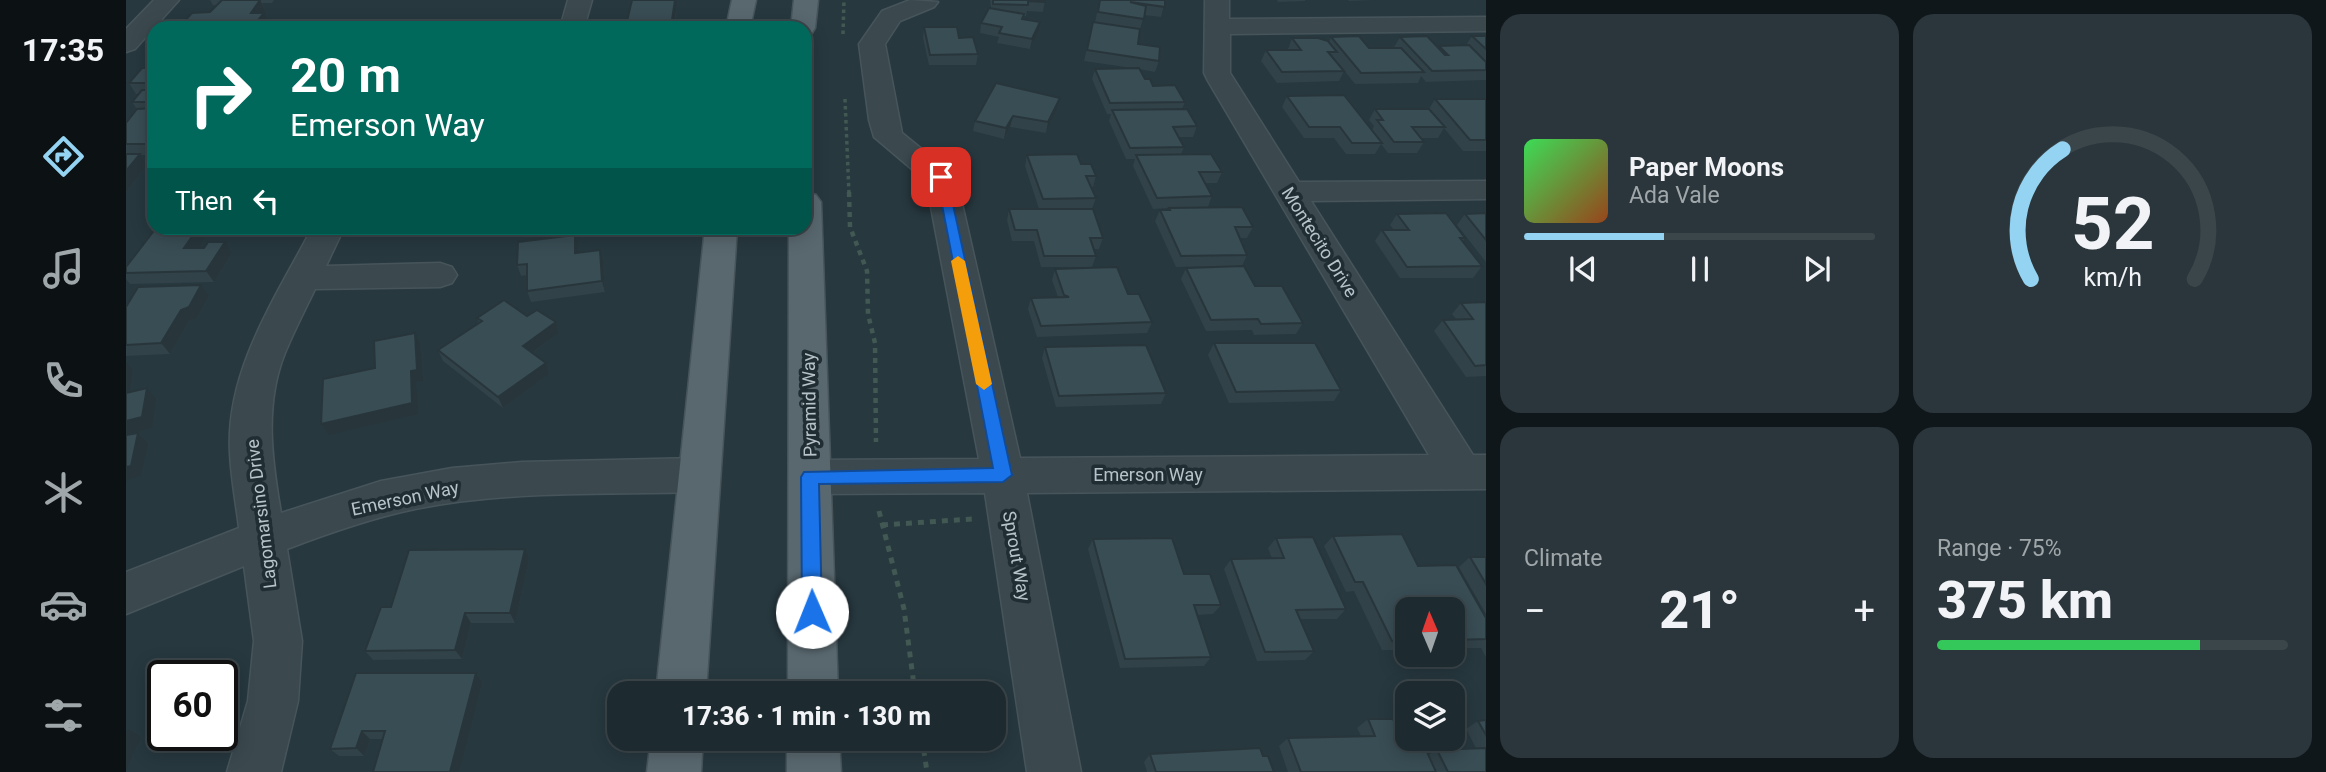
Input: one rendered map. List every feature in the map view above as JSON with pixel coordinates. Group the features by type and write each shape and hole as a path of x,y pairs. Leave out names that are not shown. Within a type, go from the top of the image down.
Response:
{"main road":[{"path":"740,21 744,0"},
{"path":"804,21 806,0"},
{"path":"682,681 720,235"},
{"name":"Pyramid Way","path":"806,235 813,681"},
{"path":"674,772 676,751"},
{"path":"813,751 814,772"}],"street":[{"path":"147,21 167,0"},
{"path":"574,21 580,0"},
{"name":"Sprout Way","path":"923,1 891,16 872,44 883,120 889,136 941,177 1003,475 1054,772"},
{"path":"1217,13 1486,24"},
{"name":"Montecito Drive","path":"1217,13 1217,73 1221,81 1289,192 1474,472"},
{"path":"126,44 147,21"},
{"path":"1289,192 1486,190"},
{"name":"Lagomarsino Drive","path":"254,772 273,701 278,641 250,451 253,401 265,355 324,235"},
{"path":"302,278 440,275"},
{"name":"Emerson Way","path":"810,477 1474,472"},
{"name":"Emerson Way","path":"126,593 349,508 416,491 480,483 699,475"}],"path":[{"path":"843,38 844,0"},
{"path":"844,90 850,227 867,271 869,314 875,343 877,476 882,526 904,609 913,681"},
{"path":"882,526 1010,516"},
{"path":"924,751 926,772"}],"building":[{"path":"222,0 260,0 251,13 264,13 257,21 185,21 192,13 210,12"},
{"path":"632,0 675,0 672,20 627,21"},
{"path":"993,0 1045,0 1045,2 1028,1 1028,5 993,4"},
{"path":"1100,0 1165,0 1165,7 1130,2 1146,6 1144,19 1098,12"},
{"path":"989,8 1024,14 1022,19 1040,22 1032,39 999,33 1002,27 981,23"},
{"path":"1093,22 1140,29 1138,44 1160,47 1159,61 1087,50"},
{"path":"924,27 957,27 959,38 973,37 978,54 930,55"},
{"path":"1359,36 1369,48 1401,48 1424,72 1361,73 1331,37"},
{"path":"1427,36 1445,55 1448,55 1439,46 1469,45 1486,62 1486,70 1432,71 1400,37"},
{"path":"1472,36 1486,36 1486,49"},
{"path":"1292,38 1318,38 1328,41 1337,52 1328,52 1344,71 1282,72 1266,50 1301,50"},
{"path":"142,68 147,68 147,83 129,83"},
{"path":"1139,68 1153,86 1175,85 1185,102 1110,103 1095,69"},
{"path":"996,83 1060,98 1048,122 1013,116 1006,128 975,121"},
{"path":"142,90 147,90 147,102 132,102"},
{"path":"1344,95 1382,143 1352,143 1340,127 1309,127 1287,96"},
{"path":"1435,99 1486,99 1486,140 1470,140"},
{"path":"147,108 147,144 126,144 126,123 137,109"},
{"path":"1187,109 1197,126 1173,127 1184,147 1130,148 1112,110"},
{"path":"1375,109 1429,109 1445,127 1412,127 1424,142 1394,142 1377,120 1383,120"},
{"path":"126,154 140,154 126,171"},
{"path":"1077,154 1081,164 1091,164 1096,176 1086,176 1096,198 1043,199 1027,155"},
{"path":"1211,154 1222,172 1199,172 1212,196 1157,198 1136,155"},
{"path":"1242,207 1253,227 1235,227 1247,255 1181,256 1160,210 1170,210 1169,208"},
{"path":"1009,209 1093,209 1103,238 1090,238 1096,256 1044,256 1037,230 1015,230"},
{"path":"1446,213 1465,238 1460,238 1482,266 1407,267 1382,230 1409,230 1397,214"},
{"path":"1486,213 1486,240 1465,214"},
{"path":"151,235 193,235 184,248 204,248 208,242 225,242 206,271 126,273 126,267"},
{"path":"575,235 575,253 600,250 602,281 527,291 527,264 517,265 518,242"},
{"path":"1244,266 1255,286 1282,286 1303,323 1261,324 1258,319 1211,320 1186,268"},
{"path":"1117,267 1128,294 1139,294 1152,322 1041,326 1031,298 1069,297 1064,295 1055,269"},
{"path":"201,285 189,307 181,310 161,343 126,345 126,307 138,287"},
{"path":"504,300 527,316 537,310 556,322 523,346 546,363 498,397 438,350 482,321 477,318"},
{"path":"1486,302 1486,365 1475,366 1443,320 1473,319 1461,303"},
{"path":"415,333 417,370 411,371 412,403 321,424 323,379 375,368 374,341"},
{"path":"1214,343 1315,343 1341,390 1236,392"},
{"path":"1146,345 1166,393 1059,396 1045,347"},
{"path":"147,388 142,417 126,421 126,393"},
{"path":"138,433 131,466 126,467 126,435"},
{"path":"1402,534 1418,566 1456,565 1486,618 1486,639 1465,640 1465,597 1395,597 1395,641 1392,641 1363,582 1355,582 1333,536"},
{"path":"1313,537 1346,609 1296,610 1314,651 1265,652 1231,559 1284,558 1276,538"},
{"path":"1172,538 1184,574 1210,574 1221,605 1194,605 1211,657 1125,659 1093,539"},
{"path":"525,549 510,613 465,613 455,650 365,651 381,607 391,607 409,550"},
{"path":"1470,557 1486,557 1486,584"},
{"path":"356,673 476,673 450,772 373,772 385,731 362,731 356,748 330,749"},
{"path":"1368,719 1393,719 1395,751 1427,751 1436,772 1301,772 1288,738 1375,736"},
{"path":"1486,720 1486,735 1478,721"},
{"path":"1260,748 1263,756 1268,756 1274,772 1156,772 1150,754"},
{"path":"1486,748 1486,772 1448,772 1438,751 1465,751 1465,749"}],"slow traffic":[{"path":"958,261 984,384"}],"route":[{"path":"812,612 810,477 1003,475 941,177"}]}
